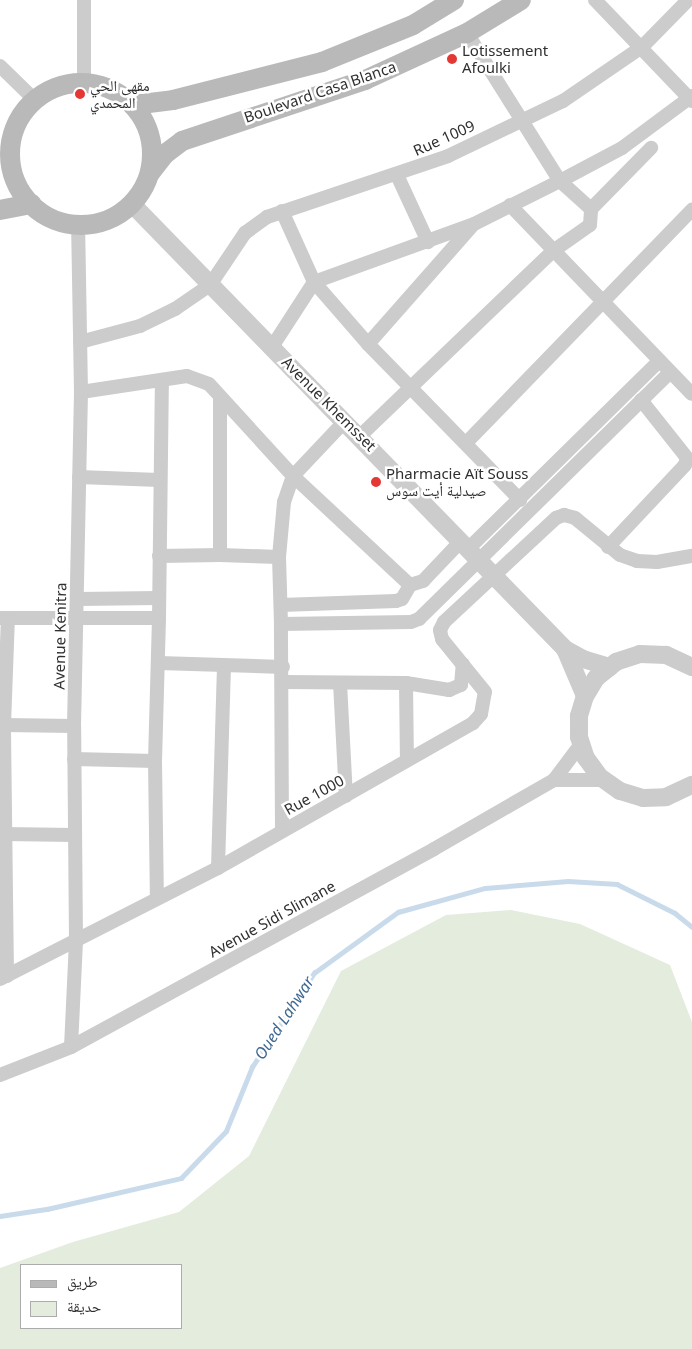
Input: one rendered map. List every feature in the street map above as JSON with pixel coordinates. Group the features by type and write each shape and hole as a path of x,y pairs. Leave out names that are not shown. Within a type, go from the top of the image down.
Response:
{"main road":[{"name":"Boulevard Casa Blanca","path":"133,105 173,100 322,62 413,25 454,0"},
{"name":"Boulevard Casa Blanca","path":"150,173 165,154 182,141 365,80 467,33 521,0"},
{"path":"84,82 106,88 133,105 146,125 152,148 150,173 132,204 117,216 98,224 78,226 53,219 31,204 18,186 6,147 23,114 35,100 60,86 84,82"},
{"path":"0,210 31,204"}],"street":[{"path":"84,0 84,82"},
{"path":"272,347 314,282 474,224 622,148 691,98 595,0"},
{"name":"Rue 1009","path":"210,285 245,233 282,211 397,175 448,156 563,101 642,47 688,0"},
{"path":"467,33 520,121 560,181 591,210"},
{"path":"0,66 35,100"},
{"path":"360,436 553,251 590,225 591,210 651,148"},
{"path":"397,175 428,242"},
{"name":"Avenue Khemsset","path":"132,204 470,549 565,649 583,659 610,667"},
{"path":"510,205 692,394"},
{"path":"466,443 692,210"},
{"path":"282,211 314,282 368,344 520,500"},
{"path":"368,344 474,224"},
{"name":"Avenue Kenitra","path":"71,1047 76,940 74,726 78,618 81,392 78,226"},
{"path":"80,342 140,326 175,309 210,285"},
{"path":"281,624 410,622 419,619 470,549 659,360"},
{"path":"280,605 396,601 402,599 410,586 423,581 470,549 641,400 670,372"},
{"path":"81,392 162,380 197,378 220,397 293,476 410,586"},
{"path":"157,897 155,760 159,663 159,480 162,380"},
{"path":"220,397 220,555"},
{"path":"608,547 685,465 683,450 641,400"},
{"path":"282,831 284,682 279,557 284,502 293,476 345,421"},
{"path":"79,477 159,480"},
{"path":"495,576 542,528 564,515 575,518 608,547 636,561 657,562 692,556"},
{"path":"159,556 220,555 279,557"},
{"name":"Rue 1000","path":"4,978 157,897 218,868 473,723 481,714 485,692 442,639 440,630 444,622 495,576"},
{"path":"78,600 159,598"},
{"path":"4,978 2,759 4,725 4,618 159,618"},
{"name":"Avenue Khemsset","path":"565,649 585,696"},
{"path":"692,666 666,655 640,654 610,667 596,678 585,696 579,716 582,744 586,758 604,780 620,791 642,798 670,795 692,799"},
{"path":"159,663 283,666"},
{"path":"284,682 406,683 456,689 461,685 463,664"},
{"path":"218,868 224,666"},
{"path":"340,683 346,796"},
{"path":"406,683 407,760"},
{"path":"4,725 74,726"},
{"name":"Avenue Sidi Slimane","path":"0,1076 71,1047 554,780 582,744"},
{"path":"74,759 155,760"},
{"name":"Avenue Sidi Slimane","path":"554,780 604,780"},
{"path":"670,795 692,785"},
{"path":"3,838 74,835"}],"green space":[{"path":"511,910 580,924 670,965 692,1022 692,1349 0,1349 0,1268 73,1242 179,1212 249,1156 341,971 446,915"}],"waterway":[{"name":"Oued Lahwar","path":"0,1216 47,1209 181,1178 226,1131 252,1067 314,973 398,912 485,888 568,881 617,884 675,913 692,927"}],"place":[{"name":"Lotissement Afoulki","path":"452,59"},
{"name":"مقهى الحي المحمدي","path":"80,94"},
{"name":"Pharmacie Aït Souss صيدلية أيت سوس","path":"376,482"}]}
